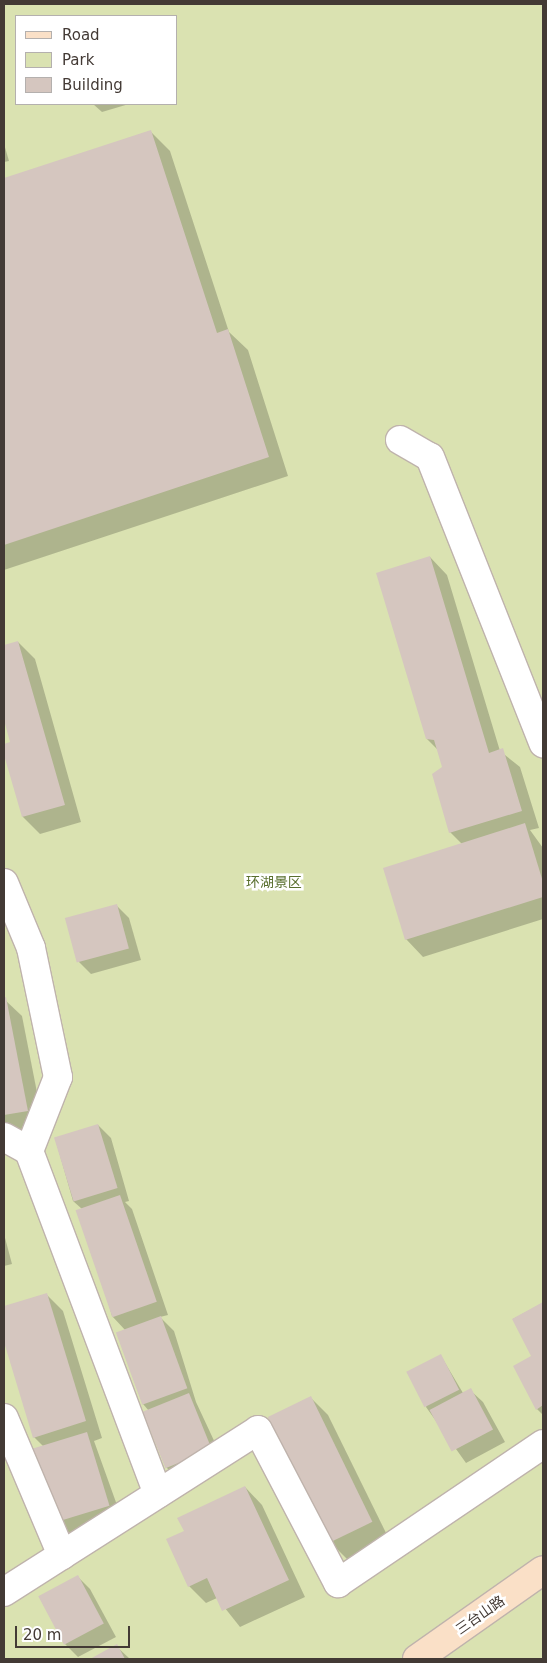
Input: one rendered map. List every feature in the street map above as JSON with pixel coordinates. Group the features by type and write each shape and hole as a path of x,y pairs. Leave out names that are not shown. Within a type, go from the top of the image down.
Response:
{"street":[{"path":"400,440 430,457 543,743"},
{"path":"4,883 31,948 58,1077 29,1151"},
{"path":"4,1137 29,1151 158,1494"},
{"path":"4,1418 62,1555"},
{"path":"4,1592 258,1430 338,1583 543,1444"},
{"name":"三台山路","path":"416,1659 543,1570"}],"green space":[{"name":"环湖景区","path":"4,4 543,4 543,1659 4,1659"}],"building":[{"path":"151,130 217,333 228,329 269,457 4,545 4,178"},
{"path":"430,556 489,753 503,748 522,811 449,833 432,774 442,767 434,740 426,739 376,573"},
{"path":"18,641 65,805 22,817 4,755 4,744 10,742 4,720 4,645"},
{"path":"525,823 543,882 543,897 405,940 383,868"},
{"path":"117,904 129,948 77,962 65,918"},
{"path":"6,997 28,1111 4,1115 4,998"},
{"path":"98,1124 118,1188 74,1202 54,1137"},
{"path":"120,1195 157,1302 112,1317 76,1210"},
{"path":"47,1293 86,1421 33,1438 4,1342 4,1306"},
{"path":"543,1302 543,1405 536,1410 513,1366 531,1356 512,1319"},
{"path":"161,1316 187,1388 142,1405 116,1332"},
{"path":"441,1354 459,1390 424,1407 406,1372"},
{"path":"471,1388 493,1429 452,1452 430,1410"},
{"path":"189,1393 212,1450 165,1468 143,1412"},
{"path":"311,1396 372,1522 329,1543 268,1417"},
{"path":"87,1432 110,1506 53,1523 31,1449"},
{"path":"245,1486 289,1580 222,1611 207,1578 188,1587 166,1539 184,1531 177,1518"},
{"path":"78,1575 104,1624 64,1645 38,1596"},
{"path":"117,1644 125,1659 90,1659"}]}
